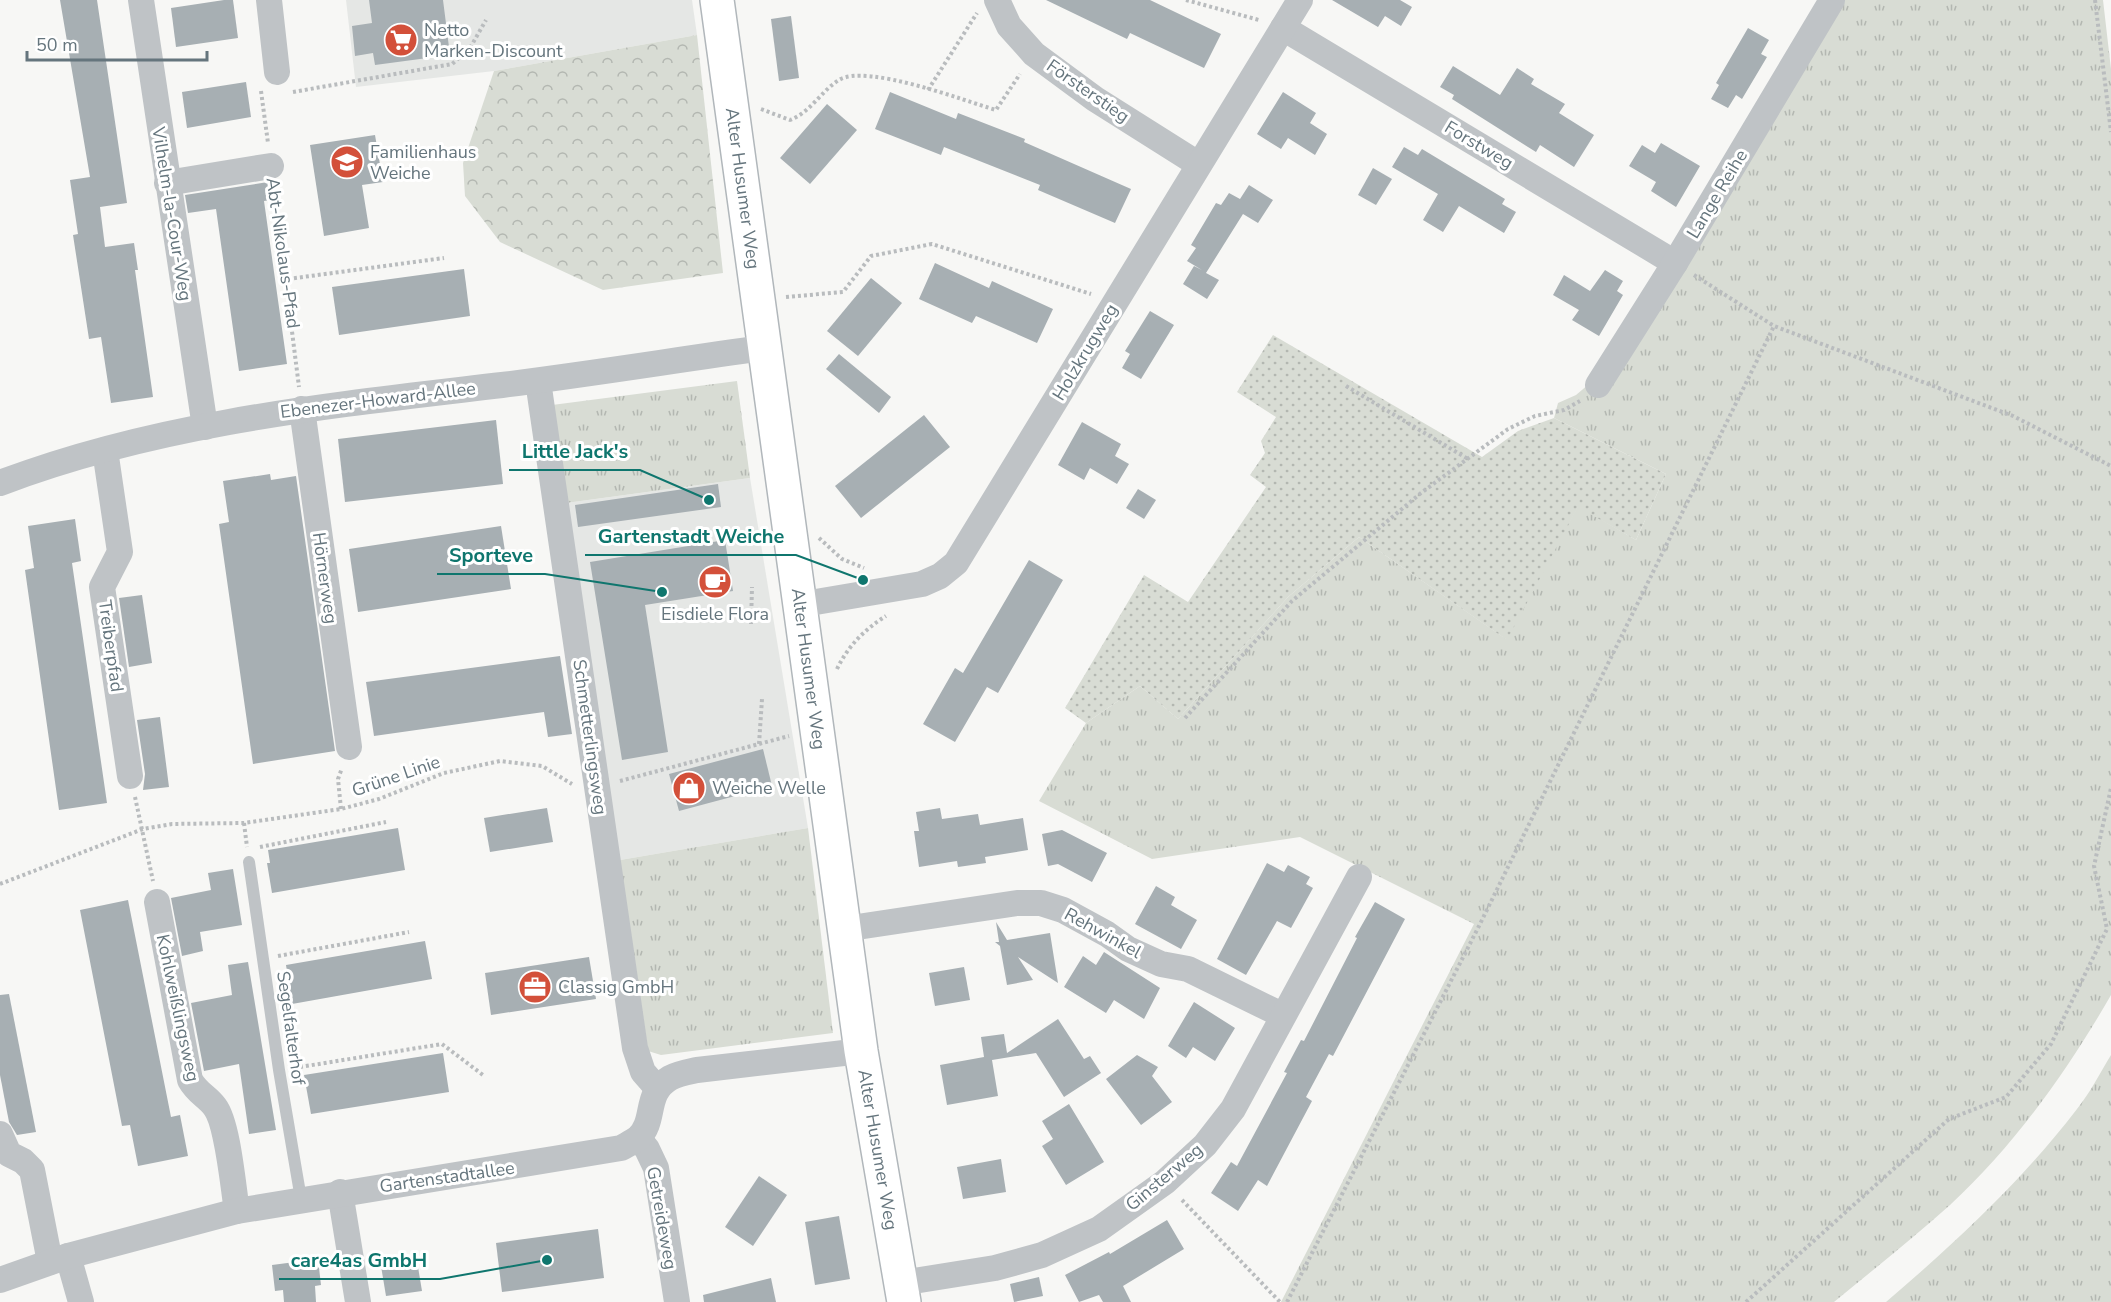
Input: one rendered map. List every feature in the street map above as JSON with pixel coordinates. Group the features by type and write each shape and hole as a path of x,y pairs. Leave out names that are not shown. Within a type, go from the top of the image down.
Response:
{"street":[{"name":"Vilhelm-la-Cour-Weg","path":"141,0 205,427"},
{"path":"269,0 278,87"},
{"name":"Alter Husumer Weg","path":"717,0 861,1051 902,1293"},
{"name":"Holzkrugweg","path":"798,604 922,584 940,576 956,563 1300,0"},
{"name":"Lange Reihe","path":"1598,385 1675,263 1832,0"},
{"name":"Försterstieg","path":"988,6 1034,54 1095,99 1198,164"},
{"name":"Forstweg","path":"1283,28 1675,263"},
{"name":"Abt-Nikolaus-Pfad","path":"167,183 271,166"},
{"name":"Ebenezer-Howard-Allee","path":"0,483 105,450 302,408 538,381 763,348"},
{"name":"Schmetterlingsweg","path":"538,381 635,1048 643,1072 657,1088"},
{"name":"Hörnerweg","path":"302,408 349,747"},
{"name":"Treiberpfad","path":"105,450 120,552 102,587 130,776"},
{"name":"Ginsterweg","path":"902,1293 1042,1255 1099,1229 1165,1182 1205,1145 1233,1109 1282,1015 1359,877"},
{"name":"Kohlweißlingsweg","path":"157,902 190,1080 197,1093 215,1106 222,1121 237,1211"},
{"name":"Rehwinkel","path":"844,929 1017,903 1041,903 1063,910 1136,953 1161,964 1188,969 1282,1015"},
{"path":"638,1138 648,1124 650,1103 657,1088 671,1077 697,1070 861,1051"},
{"path":"0,1134 9,1154 23,1161 32,1170 59,1259 81,1302"},
{"name":"Gartenstadtallee","path":"0,1280 59,1259 237,1211 340,1192 600,1154 621,1148 638,1138"},
{"name":"Getreideweg","path":"638,1138 647,1149 656,1168 677,1302"},
{"path":"340,1192 358,1302"}],"lane":[{"name":"Segelfalterhof","path":"248,856 279,1070 301,1199"}],"path":[{"path":"1186,0 1283,28"},
{"path":"2095,0 2111,132"},
{"path":"928,90 988,6"},
{"path":"262,98 278,87 452,64 470,48 486,20"},
{"path":"757,107 790,120 801,116 840,79 849,76 889,78 996,110 1034,54"},
{"path":"271,166 258,76 278,87"},
{"name":"Abt-Nikolaus-Pfad","path":"271,166 288,279 302,408"},
{"path":"776,297 843,292 870,256 932,244 972,259 1115,301"},
{"path":"288,279 444,258"},
{"path":"1675,263 1774,326 2013,416 2111,466"},
{"path":"1287,1302 1479,926 1774,326"},
{"path":"1185,718 1292,601 1421,493 1508,429 1535,416 1564,410 1586,399 1598,385"},
{"path":"1346,386 1468,459"},
{"path":"813,531 842,559 872,570"},
{"path":"751,624 752,587"},
{"path":"835,677 837,667 851,646 866,630 893,613"},
{"path":"759,744 762,699"},
{"name":"Grüne Linie","path":"0,884 143,829 171,824 244,823 341,809 380,799 444,773 500,761 542,766 582,788 800,734"},
{"path":"341,809 338,779 349,747"},
{"path":"130,776 157,902"},
{"path":"1746,1302 1949,1119 2006,1096 2051,1044 2107,929 2094,866 2111,788"},
{"path":"248,856 386,822"},
{"path":"263,959 409,932"},
{"path":"279,1070 442,1044 483,1076"},
{"path":"1165,1182 1280,1302"}],"shaded area":[{"path":"346,0 692,0 697,35 494,71 356,87"},
{"path":"750,478 808,828 620,860 566,503"}],"green space":[{"path":"1824,0 2103,0 2111,69 2111,995 2058,1079 1996,1158 1950,1205 1834,1302 1281,1302 1474,924 1300,837 1152,859 1039,801 1086,723 1140,686 1178,719 1288,597 1359,537 1506,639 1578,506 1636,540 1666,474 1554,418 1558,403 1576,395 1589,384"},
{"path":"697,35 723,273 603,290 500,242 465,196 463,163 494,71"},
{"path":"1273,335 1482,457 1518,431 1554,418 1666,474 1636,540 1578,507 1507,640 1359,537 1288,597 1178,719 1140,686 1086,723 1065,708 1144,575 1188,602 1266,487 1250,475 1265,453 1261,441 1276,417 1237,392"},
{"path":"737,381 750,478 566,503 552,405"},
{"path":"808,828 833,1033 661,1055 648,1051 620,860"},
{"path":"2111,1055 2111,1302 1886,1302 1962,1234 2033,1162 2082,1103"}],"building":[{"path":"60,0 97,0 127,203 100,207 105,247 134,243 138,270 135,270 153,397 111,403 101,337 89,339 73,235 78,234 70,180 90,177"},
{"path":"233,0 238,38 176,47 171,8"},
{"name":"Netto Marken-Discount","path":"369,0 443,0 450,55 375,65 373,53 355,56 352,26 372,23"},
{"path":"1046,0 1150,0 1221,34 1204,68 1130,33 1127,39"},
{"path":"1332,0 1400,0 1412,7 1401,26 1385,16 1378,27"},
{"path":"791,16 799,78 779,81 771,19"},
{"path":"1748,28 1769,40 1761,54 1767,57 1742,99 1736,95 1728,108 1711,99 1719,85 1716,83"},
{"path":"1453,66 1500,95 1517,68 1534,79 1531,84 1565,104 1559,113 1594,135 1574,167 1540,145 1536,152 1452,99 1454,95 1440,87"},
{"path":"246,82 251,117 187,128 182,92"},
{"path":"890,92 956,119 958,113 1025,139 1024,142 1131,189 1115,223 1038,190 1040,185 944,147 941,155 875,129"},
{"path":"1283,92 1316,113 1310,123 1327,134 1315,155 1288,138 1281,149 1257,134"},
{"path":"827,104 857,130 810,184 780,158"},
{"path":"375,135 383,182 362,185 369,228 324,236 310,145"},
{"path":"1661,143 1700,166 1676,207 1651,191 1656,182 1629,166 1642,145 1655,153"},
{"path":"1404,147 1418,155 1422,149 1505,199 1502,204 1516,212 1504,233 1459,206 1443,232 1423,220 1438,194 1392,167"},
{"path":"1373,168 1392,179 1376,205 1358,195"},
{"path":"268,182 271,200 264,201 287,364 239,371 216,209 188,213 185,195"},
{"path":"1249,185 1273,200 1258,223 1243,214 1206,273 1219,280 1207,299 1183,284 1194,266 1202,270 1187,261 1196,248 1191,245 1216,203 1221,205 1229,193 1240,199"},
{"path":"935,263 989,288 992,281 1053,309 1037,343 976,316 972,323 919,299"},
{"path":"464,269 470,316 339,335 332,287"},
{"path":"1605,270 1623,281 1617,291 1623,295 1599,336 1572,320 1579,310 1553,295 1564,275 1590,291"},
{"path":"871,278 902,303 858,356 827,331"},
{"path":"1150,311 1174,325 1141,379 1122,368 1130,354 1125,351"},
{"path":"839,354 891,397 879,413 826,369"},
{"path":"924,415 950,447 861,518 835,486"},
{"path":"496,420 503,484 345,502 338,439"},
{"path":"1082,422 1121,444 1115,456 1129,464 1117,484 1090,468 1084,480 1058,465"},
{"path":"270,474 271,480 296,476 335,751 253,764 219,524 229,522 223,481"},
{"path":"718,484 721,507 578,527 575,505"},
{"path":"1138,489 1156,500 1144,519 1126,508"},
{"path":"75,519 81,561 72,563 107,803 59,810 25,570 34,568 28,526"},
{"path":"501,526 511,589 358,612 349,549"},
{"path":"725,540 733,591 645,605 668,752 622,760 590,562"},
{"path":"1029,560 1063,580 998,693 987,687 955,742 923,724 955,668 963,673"},
{"path":"142,595 152,663 129,667 119,598"},
{"path":"560,656 572,734 548,737 544,712 374,736 366,682"},
{"path":"160,717 169,787 143,790 145,774 137,720"},
{"path":"763,749 772,786 679,811 669,774"},
{"path":"547,808 553,842 490,852 484,818"},
{"path":"940,808 942,819 978,814 980,825 1023,818 1028,850 985,857 986,863 958,867 957,861 919,867 914,831 919,831 916,812"},
{"path":"398,828 405,870 272,893 267,863 270,863 268,850"},
{"path":"1062,830 1107,853 1092,882 1058,864 1048,866 1042,834"},
{"path":"1267,863 1284,872 1288,865 1310,877 1306,884 1313,888 1291,928 1277,921 1246,975 1217,959"},
{"path":"233,869 242,925 200,932 203,951 182,956 171,898 211,890 208,873"},
{"path":"1156,886 1175,897 1171,905 1197,920 1181,949 1135,924"},
{"path":"128,900 171,1117 180,1115 188,1156 138,1166 130,1125 122,1126 80,910"},
{"path":"1375,902 1405,919 1333,1056 1329,1054 1306,1097 1312,1101 1267,1186 1258,1180 1238,1211 1211,1193 1231,1162 1237,1166 1287,1073 1284,1072 1301,1040 1304,1041 1357,938 1355,937"},
{"path":"996,922 1007,940 1050,933 1058,983 1018,957 1033,980 1007,985 1000,946 995,942 999,942"},
{"path":"425,941 432,979 292,1004 286,965"},
{"path":"1104,952 1160,988 1144,1019 1114,1000 1106,1013 1064,987 1083,956 1096,965"},
{"path":"589,957 596,999 491,1015 485,973"},
{"path":"248,962 276,1130 249,1134 239,1064 204,1071 191,1003 232,995 228,965"},
{"path":"964,967 970,1000 935,1006 929,973"},
{"path":"9,994 36,1132 17,1135 9,1122 0,1075 0,995"},
{"path":"1194,1002 1235,1028 1215,1061 1193,1047 1186,1058 1168,1046"},
{"path":"1058,1019 1084,1059 1090,1056 1101,1073 1064,1097 1036,1053 992,1060 998,1096 947,1105 940,1065 984,1057 981,1037 1004,1034 1007,1053"},
{"path":"443,1053 449,1092 311,1114 304,1075"},
{"path":"1137,1055 1158,1067 1152,1076 1172,1102 1141,1125 1106,1079"},
{"path":"1069,1104 1104,1162 1066,1185 1042,1146 1053,1139 1042,1121"},
{"path":"1001,1159 1006,1192 963,1199 957,1167"},
{"path":"759,1176 787,1195 753,1246 725,1227"},
{"path":"839,1216 850,1279 815,1285 805,1222"},
{"path":"1167,1220 1184,1249 1123,1286 1131,1302 1103,1302 1099,1295 1079,1302 1065,1275 1109,1252 1110,1254"},
{"path":"598,1229 604,1278 502,1292 496,1243"},
{"path":"416,1255 422,1291 386,1296 380,1260"},
{"path":"318,1259 321,1285 315,1286 316,1302 284,1302 283,1290 275,1291 272,1265"},
{"path":"1039,1277 1043,1296 1014,1302 1010,1284"},
{"path":"771,1278 776,1302 704,1302 703,1295"}],"place":[{"name":"Netto Marken-Discount","path":"401,40"},
{"name":"Familienhaus Weiche","path":"347,162"},
{"name":"Little Jack's","path":"709,500"},
{"name":"Gartenstadt Weiche","path":"863,580"},
{"name":"Eisdiele Flora","path":"715,582"},
{"name":"Sporteve","path":"662,592"},
{"name":"Weiche Welle","path":"689,788"},
{"name":"Classig GmbH","path":"535,987"},
{"name":"care4as GmbH","path":"547,1260"}]}
